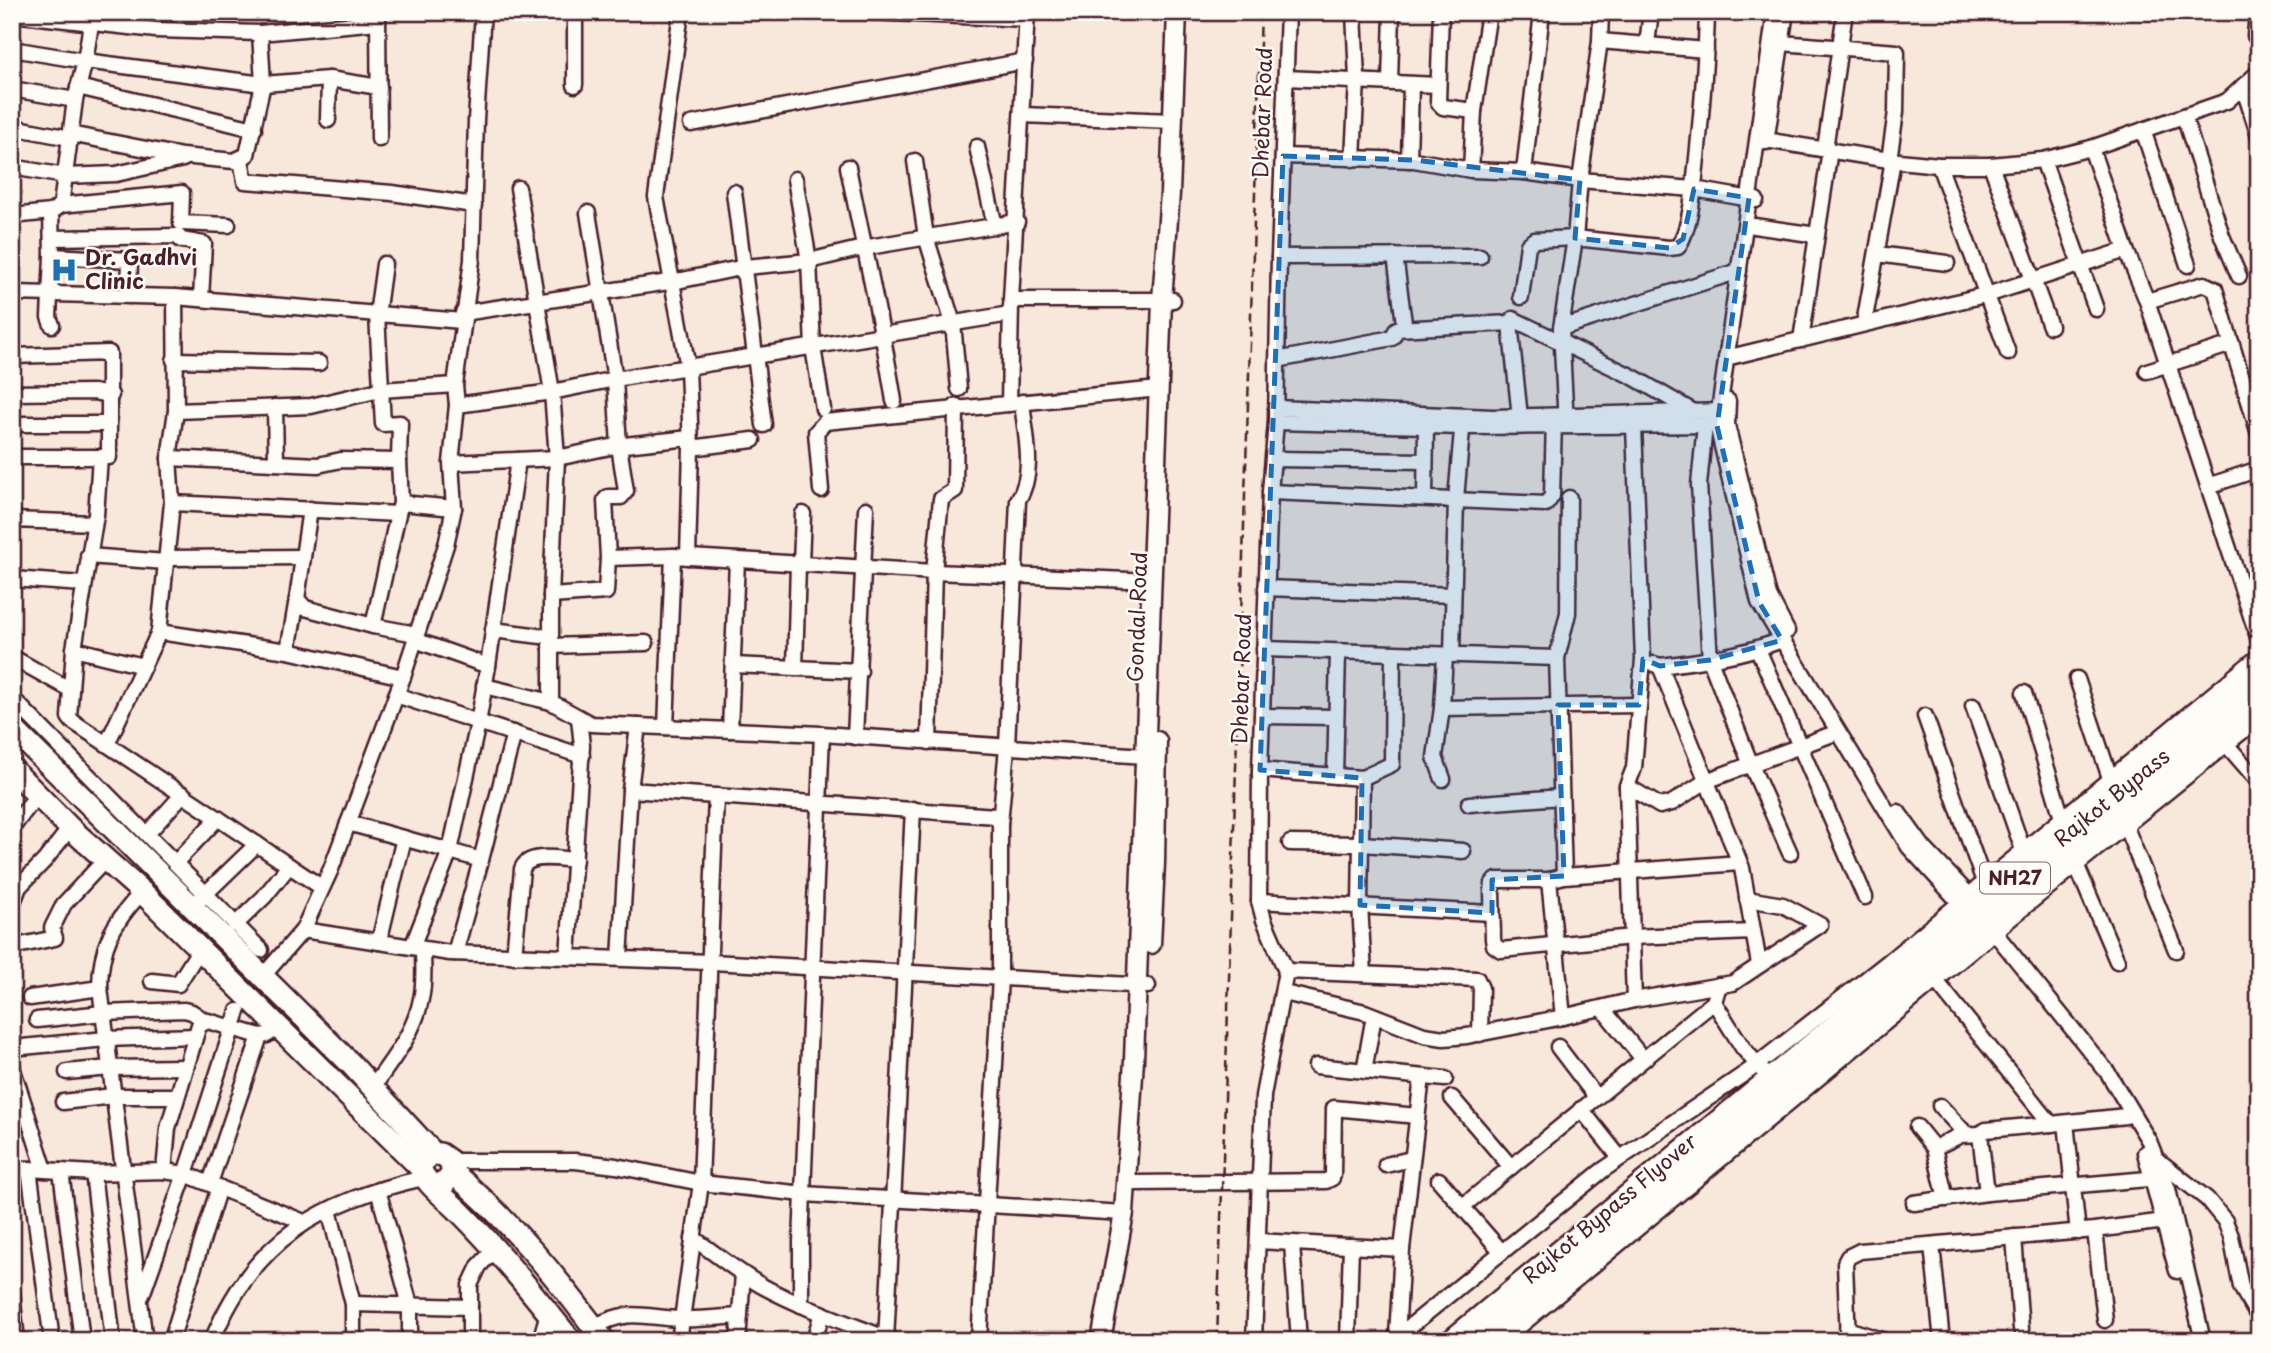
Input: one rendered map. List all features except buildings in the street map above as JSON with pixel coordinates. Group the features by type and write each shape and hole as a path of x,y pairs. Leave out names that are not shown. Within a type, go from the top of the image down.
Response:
{"highway":[{"name":"Rajkot Bypass","path":"1778,1082 2259,677"},
{"name":"Rajkot Bypass","path":"1778,1082 1815,1063 2259,697"},
{"path":"12,728 198,900 263,976 373,1087 495,1249 571,1341"},
{"path":"12,769 70,828 142,892 279,1027 436,1170 474,1190 510,1227 599,1334"},
{"path":"1815,1063 1843,1059"},
{"name":"Rajkot Bypass Flyover","path":"1451,1341 1778,1082"},
{"name":"Rajkot Bypass Flyover","path":"1481,1341 1719,1131"}],"main road":[{"path":"1111,1341 1128,1219 1143,985 1145,756 1159,389 1168,300 1177,12"},
{"name":"Gondal Road","path":"1128,1219 1135,1183 1143,985 1155,863 1168,300 1186,12"},
{"path":"1101,1341 1128,1219"}],"street":[{"path":"263,976 303,930 331,869 403,677 446,545 454,508 451,463 457,405 455,385 472,260 483,12"},
{"path":"575,12 575,85"},
{"path":"681,12 656,197 688,367 688,557"},
{"path":"869,12 1027,16 1011,307 1016,403 1029,472 1018,500 1013,575 1007,747 1000,824 999,978 979,1341"},
{"name":"Dhebar Road","path":"1286,971 1264,920 1259,901 1260,770 1270,492 1276,415 1288,12"},
{"path":"1353,159 1357,80 1354,12"},
{"path":"1390,82 1392,12"},
{"path":"1441,12 1438,102 1443,107 1475,111"},
{"path":"1471,170 1475,111 1489,12"},
{"path":"1524,172 1542,12"},
{"path":"1270,492 1546,504 1550,502 1560,422 1562,335 1600,41 1601,12"},
{"path":"1647,44 1651,12"},
{"path":"1520,417 1512,321 1531,241 1575,238 1669,248 1678,247 1683,239 1693,190 1707,12"},
{"path":"1762,139 1775,12"},
{"path":"1730,357 1738,271 1786,12"},
{"path":"1801,340 1845,12"},
{"path":"2255,36 2257,12"},
{"path":"12,14 92,18 156,30 260,33 378,17 379,139"},
{"path":"52,325 49,317 52,238 65,176 76,94 92,18"},
{"path":"12,127 193,157 241,160 247,155 263,84 260,33"},
{"path":"1600,41 1706,50"},
{"path":"1781,43 1897,52 1896,112 1891,160 1864,324"},
{"path":"12,48 85,61 263,84 329,79 379,87"},
{"path":"691,124 1025,61"},
{"path":"1762,139 1939,165 1991,165 2043,160 2091,148 2227,101 2259,72"},
{"path":"1286,78 1438,85"},
{"path":"328,120 329,79"},
{"path":"1409,160 1412,84"},
{"path":"2243,86 2259,136"},
{"path":"12,89 76,94 254,129"},
{"path":"1022,115 1172,121"},
{"path":"2184,116 2222,236 2239,276"},
{"path":"2143,130 2188,265"},
{"path":"977,147 995,226"},
{"path":"2091,148 2126,250 2147,301 2258,634"},
{"path":"1283,156 1409,160 1471,170 1524,172 1753,199"},
{"path":"12,167 65,176 116,174 193,157"},
{"path":"241,160 245,181 392,193 474,205"},
{"path":"2043,160 2096,309"},
{"path":"915,161 926,237 953,323 958,389"},
{"path":"1939,165 2008,353"},
{"path":"1991,165 2050,326"},
{"path":"848,167 863,248 884,333 894,401"},
{"path":"795,179 809,261 813,346 823,409"},
{"path":"518,188 552,392 557,458 551,596 546,641 551,702"},
{"path":"734,192 764,425"},
{"path":"12,216 183,193 181,223 228,225"},
{"path":"1753,199 1754,226 1718,421 1699,485 1710,660 1751,765 1790,853"},
{"path":"551,596 606,592 608,558 604,500 608,497 621,497 626,491 619,446 615,379 588,213"},
{"path":"12,292 175,297 377,315 463,317 745,267 809,261 863,248 1017,222"},
{"path":"1754,226 1817,235"},
{"path":"52,238 178,236 181,240 204,244 201,299"},
{"path":"1730,357 1988,294 2126,250"},
{"path":"1877,254 1947,264"},
{"path":"52,256 130,260 129,296"},
{"path":"1395,256 1404,323"},
{"path":"1279,257 1480,256"},
{"path":"373,626 400,508 400,423 383,424 380,390 377,315 384,264"},
{"path":"1562,335 1738,271"},
{"path":"2147,301 2195,286 2210,285 2215,289 2232,344 2252,386 2259,433"},
{"path":"107,744 159,632 172,503 169,458 176,411 175,297"},
{"path":"457,405 552,392 615,379 953,323 1011,307 1168,300"},
{"path":"1277,360 1392,338 1397,329 1512,321 1562,335 1695,412 1718,421"},
{"path":"2147,371 2232,344"},
{"path":"12,356 109,353 111,395 109,457 12,457"},
{"path":"174,360 319,363"},
{"path":"176,411 311,406 380,390 455,385"},
{"path":"821,490 816,432 825,422 1159,389"},
{"path":"12,393 93,392 111,395"},
{"path":"275,407 276,463"},
{"path":"929,742 934,572 941,499 955,490 956,407"},
{"path":"1276,415 1560,422 1695,412"},
{"path":"1276,415 1426,426 1520,417 1634,428 1718,421"},
{"path":"1443,779 1435,757 1453,595 1456,499 1463,421"},
{"path":"1718,421 1759,602 1909,847 1964,899"},
{"path":"1718,421 1772,602 1811,672 1904,822 1964,899"},
{"path":"12,424 109,424"},
{"path":"1425,498 1426,426"},
{"path":"1634,428 1643,659 1634,768 1627,786 1634,1000"},
{"path":"451,463 557,458 619,446 753,440"},
{"path":"100,457 94,523 74,649 68,712 72,721 321,887"},
{"path":"169,458 318,465 341,460 399,461"},
{"path":"1273,459 1425,461"},
{"path":"373,1087 411,1030 418,1013 423,988 417,948 450,851 478,723 518,460"},
{"path":"2208,486 2259,469"},
{"path":"1564,876 1557,658 1568,612 1569,498"},
{"path":"172,503 310,509 454,508"},
{"path":"288,651 310,509"},
{"path":"855,737 866,509"},
{"path":"795,668 803,514"},
{"path":"12,520 94,523"},
{"path":"88,556 166,560 303,556"},
{"path":"608,558 673,556 934,572 1153,581"},
{"path":"666,727 673,556"},
{"path":"730,730 737,560"},
{"path":"12,579 83,584"},
{"path":"1266,588 1453,595"},
{"path":"297,599 305,608 416,637 488,666"},
{"path":"494,630 546,641 646,643"},
{"path":"159,632 288,651 403,677"},
{"path":"1643,659 1660,666 1710,660 1758,649 1782,640"},
{"path":"74,649 143,666"},
{"path":"1264,649 1557,658"},
{"path":"1758,649 1866,897"},
{"path":"1335,776 1338,652"},
{"path":"1260,770 1362,778 1392,764 1393,654"},
{"path":"1502,1341 1778,1082 1964,899 2259,656"},
{"path":"12,657 71,690"},
{"path":"733,665 860,671"},
{"path":"1660,666 1740,863 1759,964"},
{"path":"2077,679 2110,778"},
{"path":"484,686 551,702 591,724 822,734 1145,756"},
{"path":"2024,693 2062,818"},
{"path":"396,695 582,756"},
{"path":"12,698 176,862 198,900 235,925 261,950"},
{"path":"1442,708 1639,705"},
{"path":"1973,706 2023,850"},
{"path":"1262,716 1335,717"},
{"path":"1926,716 1984,883"},
{"path":"568,956 582,756 579,718"},
{"path":"1394,1339 1620,1158 1778,1082 1843,1059 2077,864 2259,718"},
{"path":"620,958 630,790 638,726"},
{"path":"1627,786 1660,806 1672,803 1706,782 1838,732"},
{"path":"455,953 514,733"},
{"path":"801,1305 822,734"},
{"path":"2226,744 2259,782"},
{"path":"1362,778 1360,905 1364,974"},
{"path":"630,790 986,815 996,816 1000,824"},
{"path":"146,834 183,794"},
{"path":"12,828 37,795"},
{"path":"679,1341 701,1183 716,796"},
{"path":"1469,804 1561,797"},
{"path":"693,1238 743,1274 801,1305 889,1340 913,809"},
{"path":"176,862 218,818"},
{"path":"348,823 481,860"},
{"path":"2125,825 2176,950"},
{"path":"12,905 19,887 70,828"},
{"path":"379,942 404,838"},
{"path":"1290,843 1362,844 1463,851"},
{"path":"198,900 257,844"},
{"path":"514,956 524,862 531,859 575,860"},
{"path":"12,947 55,938 52,928 64,904 104,860"},
{"path":"1740,863 1564,876 1549,880 1497,880 1493,883 1494,945 1501,950 1632,937 1753,932"},
{"path":"2077,864 2117,961"},
{"path":"235,925 264,897 289,866"},
{"path":"1549,880 1563,1017"},
{"path":"142,892 124,912 107,938 100,988 145,1341"},
{"path":"1283,993 1374,1016 1433,1037 1480,1034 1634,1000 1733,983 1820,925 1783,905 1747,899"},
{"path":"1259,901 1492,913"},
{"path":"303,930 455,953 711,962 1143,985"},
{"path":"1992,936 2098,1072 2126,1116 2159,1178"},
{"path":"1992,936 2108,1073 2140,1124 2157,1159 2159,1178 2203,1341"},
{"path":"152,981 178,984 200,949"},
{"path":"1254,1341 1258,1183 1265,1083 1286,971 1477,979 1481,988 1480,1034"},
{"path":"1936,981 2051,1124"},
{"path":"1463,1206 1714,1002 1719,985"},
{"path":"30,998 100,988"},
{"path":"1714,1002 1742,1048 1778,1082"},
{"path":"1602,1008 1643,1059"},
{"path":"37,1020 103,1013 184,1010 205,1021 260,1036 279,1027"},
{"path":"141,1299 238,1011"},
{"path":"1364,1071 1374,1016"},
{"path":"164,1171 166,1140 177,1096 195,1035 199,1025 205,1021"},
{"path":"12,1048 195,1035"},
{"path":"171,1341 260,1036"},
{"path":"1558,1047 1596,1097"},
{"path":"1316,1066 1445,1079"},
{"path":"12,1067 45,1170"},
{"path":"67,1072 110,1068 186,1067"},
{"path":"1394,1339 1411,1159 1422,1077"},
{"path":"63,1102 113,1096 177,1096"},
{"path":"1452,1098 1511,1167"},
{"path":"1940,1106 1973,1134 1987,1193"},
{"path":"1135,1183 1326,1181 1332,1178 1334,1108 1417,1116"},
{"path":"1581,1109 1620,1158"},
{"path":"1934,1148 1986,1130 2126,1116"},
{"path":"2066,1123 2078,1232"},
{"path":"1917,1127 1934,1148 1946,1199"},
{"path":"2144,1150 2207,1199 2225,1222 2231,1236 2241,1287 2259,1318"},
{"path":"1386,1165 1411,1159"},
{"path":"212,1341 233,1298 254,1267 304,1222 378,1190 436,1170 598,1163 701,1183 804,1194 988,1205 1128,1219"},
{"path":"12,1168 93,1173 164,1171 185,1174 304,1222"},
{"path":"29,1169 52,1341"},
{"path":"61,1171 82,1341"},
{"path":"93,1173 113,1341"},
{"path":"1914,1203 1987,1193 2159,1178"},
{"path":"1439,1180 1501,1251"},
{"path":"378,1190 410,1305 410,1341"},
{"path":"329,1210 353,1304 353,1341"},
{"path":"1885,1341 1847,1335 1844,1263 1849,1257 1866,1250 2078,1232 2170,1220"},
{"path":"2170,1220 2194,1341"},
{"path":"2095,1230 2105,1320"},
{"path":"2014,1237 2021,1329"},
{"path":"1258,1241 1402,1249"},
{"path":"1292,1244 1299,1341"},
{"path":"1932,1245 1942,1341"},
{"path":"1348,1341 1351,1246"},
{"path":"470,1341 470,1285 473,1276 495,1249"},
{"path":"738,1341 743,1274"},
{"path":"12,1293 17,1341"},
{"path":"353,1304 470,1307"},
{"path":"540,1341 548,1313"},
{"path":"814,1341 822,1313"},
{"path":"599,1334 615,1316 627,1314 681,1319 740,1317"}],"highlighted area":[{"path":"1283,156 1414,160 1580,180 1575,238 1669,248 1683,239 1694,189 1749,198 1717,426 1759,602 1782,640 1710,660 1660,666 1643,659 1639,705 1558,705 1564,876 1492,880 1492,913 1360,905 1362,778 1260,770"}],"railway":[{"path":"1217,1341 1261,12"}],"place":[{"name":"Dr. Gadhvi Clinic","path":"64,270"}]}
